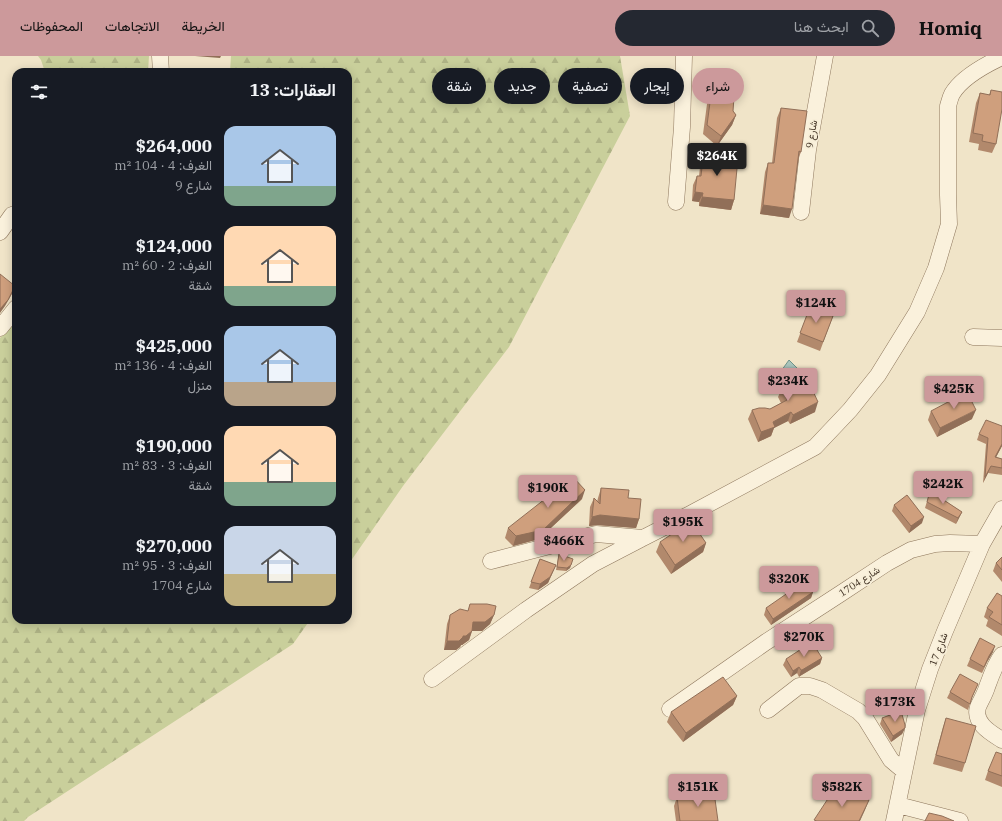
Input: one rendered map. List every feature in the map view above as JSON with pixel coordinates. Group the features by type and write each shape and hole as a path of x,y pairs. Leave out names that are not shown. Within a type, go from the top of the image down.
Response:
{"street":[{"path":"160,56 161,68"},
{"path":"676,202 682,127 684,56"},
{"name":"شارع 9","path":"801,212 808,150 825,56"},
{"path":"432,679 593,564 814,447 850,410 878,375 917,312 936,268 949,224 948,106 952,95 967,77 1002,57"},
{"path":"0,232 12,215"},
{"path":"0,328 12,313"},
{"path":"973,337 1002,338"},
{"name":"شارع 17","path":"894,821 917,710 930,669 982,544 1002,509"},
{"path":"491,561 596,534 642,538"},
{"name":"شارع 1704","path":"670,709 766,642 887,563 911,550 935,544 982,544"},
{"path":"1002,655 993,671 977,714 978,718 987,730 1002,740"},
{"path":"768,710 800,686 810,686 822,690 858,711 865,718 891,760 904,771"},
{"path":"898,805 960,821"}],"green space":[{"path":"38,56 149,56 148,68 44,68"},
{"path":"231,56 620,56 622,68 630,116 509,347 403,486 352,559 352,68 230,68"},
{"path":"12,326 12,624 307,624 293,644 24,821 0,821 0,338"}],"water":[{"path":"789,360 799,370 797,375 786,378 778,384 774,381"}],"building":[{"path":"991,90 1002,92 1002,109 996,144 982,141 983,135 973,133 980,93 990,95"},
{"path":"710,104 734,104 733,111 736,115 721,136 707,125"},
{"path":"781,108 807,111 801,152 799,151 792,209 763,205 768,163 774,163"},
{"path":"704,150 716,151 715,156 738,158 734,200 702,197 703,193 695,192 697,176 701,176"},
{"path":"0,274 12,284 12,292 8,300 0,309"},
{"path":"810,307 833,316 823,342 800,333"},
{"path":"801,372 803,377 806,376 818,402 793,415 791,412 773,422 775,427 761,432 752,410 759,408 770,409 787,400 782,388 789,384 787,379 793,374"},
{"path":"967,392 976,410 940,428 931,411"},
{"path":"986,420 1002,426 1002,444 995,457 1002,459 1002,468 991,466 985,477 988,438 979,434"},
{"path":"573,477 585,490 543,530 516,536 508,528"},
{"path":"601,488 629,490 628,498 641,499 639,519 600,515 592,517 594,498 600,504"},
{"path":"930,491 962,512 958,518 927,502"},
{"path":"907,495 924,517 911,526 894,505"},
{"path":"691,521 706,543 675,565 660,542"},
{"path":"559,554 573,559 571,565 567,568 557,567"},
{"path":"1002,557 1002,570 996,563"},
{"path":"540,559 556,565 550,577 540,584 531,582"},
{"path":"805,581 813,592 773,619 766,608"},
{"path":"997,593 1002,596 1002,625 989,617 993,612 987,608"},
{"path":"470,604 487,604 496,606 494,615 485,622 473,622 472,631 466,636 463,636 459,641 447,641 450,615 460,609 468,611"},
{"path":"980,638 995,646 984,667 970,659"},
{"path":"812,642 822,658 802,670 799,667 793,671 786,659"},
{"path":"960,674 978,684 970,704 950,692"},
{"path":"723,677 737,696 686,733 671,712"},
{"path":"901,711 905,728 893,736 882,718"},
{"path":"946,718 976,726 965,763 936,755"},
{"path":"996,752 1002,754 1002,776 988,771"},
{"path":"833,791 869,800 859,821 814,820"},
{"path":"714,792 718,821 680,821 677,797"},
{"path":"929,813 942,816 954,821 925,821"}]}
